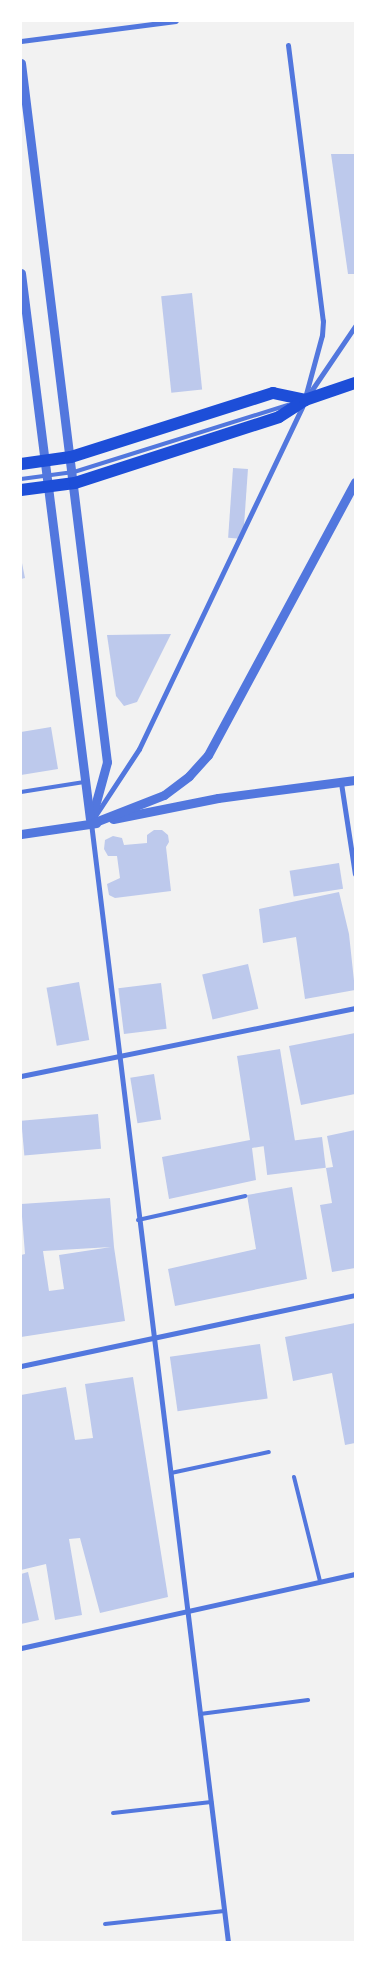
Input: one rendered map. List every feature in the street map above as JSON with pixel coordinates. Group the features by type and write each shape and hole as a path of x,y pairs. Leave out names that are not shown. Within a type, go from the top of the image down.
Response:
{"main road":[{"path":"21,490 49,481 74,477 279,417 305,400 355,383"},
{"path":"21,464 71,457 273,394 305,400"}],"street":[{"path":"21,41 176,21"},
{"path":"288,45 323,321 322,335 305,400"},
{"path":"21,63 74,477 107,762 90,824"},
{"path":"21,273 49,481 152,1338 171,1473 228,1942"},
{"path":"90,824 139,749 305,400 355,326"},
{"path":"90,824 164,795 189,776 208,755 355,482"},
{"path":"21,834 90,824 218,798 355,780"},
{"path":"341,783 355,874"},
{"path":"21,1076 119,1058 355,1008"},
{"path":"21,1366 355,1295"},
{"path":"21,1648 355,1574"}],"lane":[{"path":"21,479 49,481"},
{"path":"21,792 84,782"},
{"path":"138,1220 245,1196"},
{"path":"171,1473 269,1452"},
{"path":"294,1477 320,1581"},
{"path":"200,1714 308,1700"},
{"path":"113,1813 211,1802"},
{"path":"105,1924 224,1911"}],"building":[{"path":"331,154 355,154 355,274 348,274"},
{"path":"192,293 202,389 171,393 161,296"},
{"path":"233,468 248,469 243,539 228,538"},
{"path":"21,558 25,578 21,579"},
{"path":"171,634 137,702 124,706 116,696 107,635"},
{"path":"51,727 58,769 21,775 21,732"},
{"path":"154,830 162,830 168,835 169,842 166,847 171,891 115,898 109,895 107,884 120,878 117,856 108,856 104,849 105,840 113,836 122,838 124,845 147,843 147,835"},
{"path":"339,863 343,889 294,897 290,871"},
{"path":"339,892 349,934 355,990 305,999 296,937 263,943 259,909"},
{"path":"248,964 258,1009 213,1019 202,975"},
{"path":"79,982 89,1040 57,1046 47,988"},
{"path":"161,983 167,1029 124,1034 118,988"},
{"path":"355,1033 355,1094 301,1105 289,1046"},
{"path":"280,1049 295,1141 252,1148 256,1180 169,1199 162,1157 250,1140 237,1056"},
{"path":"154,1074 161,1119 137,1123 130,1078"},
{"path":"98,1114 101,1149 24,1156 21,1121"},
{"path":"355,1130 355,1268 332,1272 320,1205 332,1203 326,1168 333,1167 327,1136"},
{"path":"322,1137 326,1168 267,1175 263,1144"},
{"path":"292,1187 307,1279 175,1306 168,1269 256,1249 247,1195"},
{"path":"110,1198 114,1247 125,1321 21,1337 21,1255 25,1254 21,1204","holes":["111,1247 59,1255 64,1289 49,1291 43,1251"]},
{"path":"355,1323 355,1443 345,1445 332,1373 293,1381 285,1337"},
{"path":"260,1344 268,1398 178,1411 170,1357"},
{"path":"133,1377 168,1597 100,1613 80,1538 69,1539 82,1615 55,1620 46,1564 21,1570 21,1395 66,1387 75,1440 93,1438 85,1384"},
{"path":"28,1572 39,1620 21,1624 21,1574"}]}
